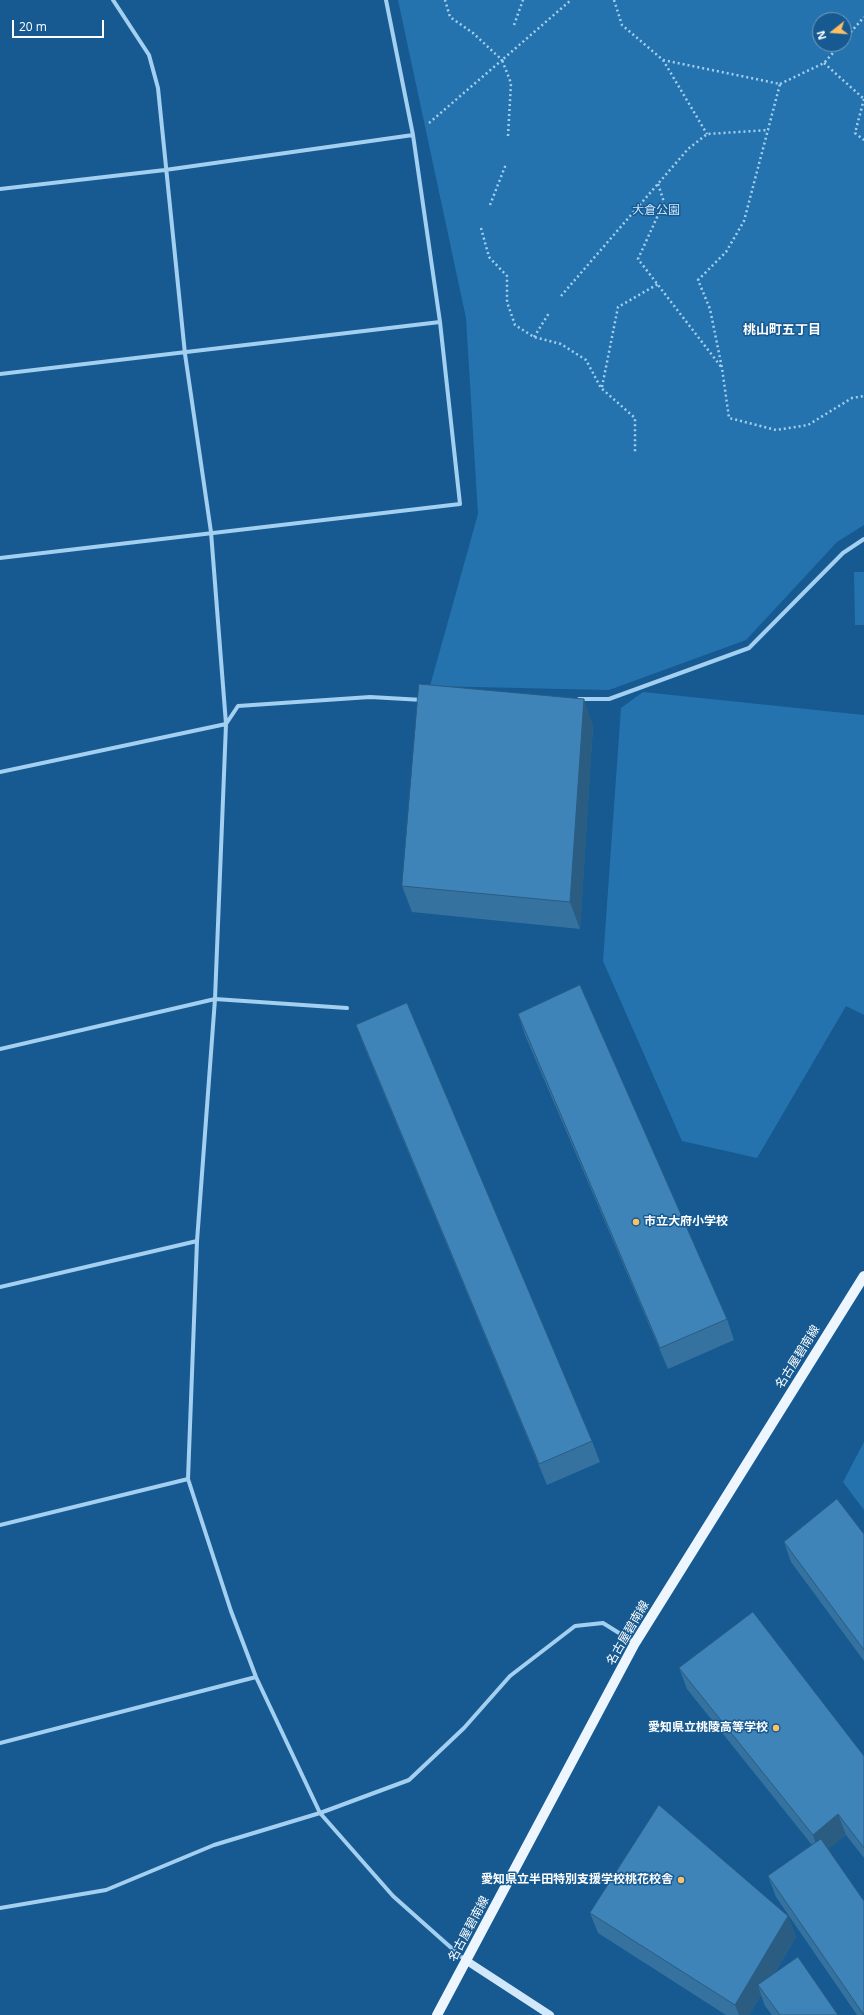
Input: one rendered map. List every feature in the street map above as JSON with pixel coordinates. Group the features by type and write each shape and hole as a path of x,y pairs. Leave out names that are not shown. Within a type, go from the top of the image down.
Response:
{"main road":[{"name":"名古屋碧南線","path":"437,2015 635,1643 864,1276"}],"street":[{"path":"113,0 149,55 158,88 165,170 185,354 211,532 226,724 215,999 197,1241 188,1479 231,1611 256,1677 320,1813 393,1896 466,1961 550,2015"},
{"path":"0,558 211,532 460,504 440,322 413,135 386,0"},
{"path":"0,189 165,170 413,135"},
{"path":"0,374 185,354 440,322"},
{"path":"570,699 609,699 749,648 843,553 864,539"},
{"path":"0,772 226,724 238,706 370,696 432,700"},
{"path":"0,1049 215,999 347,1008"},
{"path":"0,1287 197,1241"},
{"path":"0,1524 188,1479"},
{"path":"0,1908 106,1890 214,1845 320,1813 409,1780 464,1728 510,1676 575,1626 603,1623 635,1643"},
{"path":"0,1743 256,1677"}],"path":[{"path":"445,0 450,17 472,33 502,60 511,83 508,136"},
{"path":"514,25 523,0"},
{"path":"422,119 429,123 571,0"},
{"path":"614,0 622,26 663,60 707,134"},
{"path":"852,31 864,17"},
{"path":"663,60 780,84 824,63 834,52"},
{"path":"824,63 864,99 855,133 864,140"},
{"path":"780,84 744,222 726,252 698,280 710,309 722,368 729,418 776,430 808,425 852,398 864,396"},
{"path":"561,296 688,149 707,134 769,130"},
{"path":"490,205 506,164"},
{"path":"658,184 664,202 638,259 722,368"},
{"path":"481,228 490,257 507,276 507,302 515,325 534,336 561,344 586,360 601,388 635,418 635,452"},
{"path":"601,388 618,307 658,284"},
{"path":"534,336 549,313"}],"green space":[{"name":"大倉公園","path":"398,0 864,0 864,525 837,542 746,640 609,690 430,686 478,514 466,318"},
{"path":"854,572 864,572 864,625 855,625"},
{"path":"643,692 864,715 864,1015 846,1006 757,1158 682,1141 603,961 621,708"},
{"path":"864,1442 864,1510 843,1482"}],"building":[{"path":"419,684 584,699 570,902 402,886"},
{"path":"580,985 727,1319 660,1348 518,1014"},
{"path":"407,1003 592,1441 539,1464 356,1025"},
{"path":"837,1499 864,1534 864,1650 784,1542"},
{"name":"愛知県立桃陵高等学校","path":"753,1612 864,1756 864,1848 838,1814 813,1835 679,1668"},
{"name":"愛知県立半田特別支援学校桃花校舎","path":"659,1805 788,1916 735,2005 590,1913"},
{"path":"821,1839 864,1901 864,2015 768,1876"},
{"path":"798,1957 838,2015 780,2015 758,1985"}],"place":[{"name":"市立大府小学校","path":"636,1222"},
{"name":"愛知県立桃陵高等学校","path":"776,1728"},
{"name":"愛知県立半田特別支援学校桃花校舎","path":"681,1880"}],"district":[{"name":"桃山町五丁目","path":"782,330"}]}
